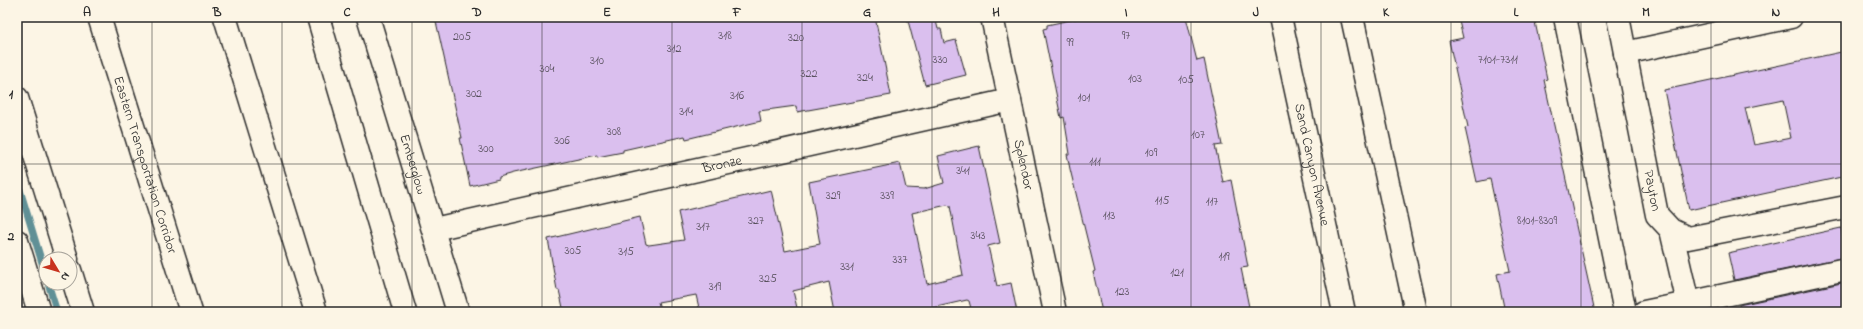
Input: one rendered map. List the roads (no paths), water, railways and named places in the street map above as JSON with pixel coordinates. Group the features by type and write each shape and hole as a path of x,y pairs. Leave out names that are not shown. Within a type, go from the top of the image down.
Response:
{"main road":[{"name":"Eastern Transportation Corridor","path":"99,17 191,312"},
{"path":"225,17 316,312"},
{"path":"318,17 405,312"},
{"name":"Emberglow","path":"368,17 434,229 458,312"},
{"name":"Splendor","path":"992,17 1055,312"},
{"name":"Sand Canyon Avenue","path":"1280,17 1344,312"},
{"path":"1352,17 1416,312"},
{"path":"1565,17 1625,312"},
{"name":"Payton","path":"1618,17 1657,215 1671,230 1688,238 1846,207"},
{"path":"1625,53 1791,17"},
{"path":"17,98 64,251"},
{"name":"Bronze","path":"434,229 1010,100"},
{"path":"1671,230 1688,303"},
{"path":"17,241 39,312"},
{"path":"1644,312 1846,269"},
{"path":"76,291 83,312"}],"waterway":[{"path":"17,180 38,251"},
{"path":"50,291 57,312"}]}
